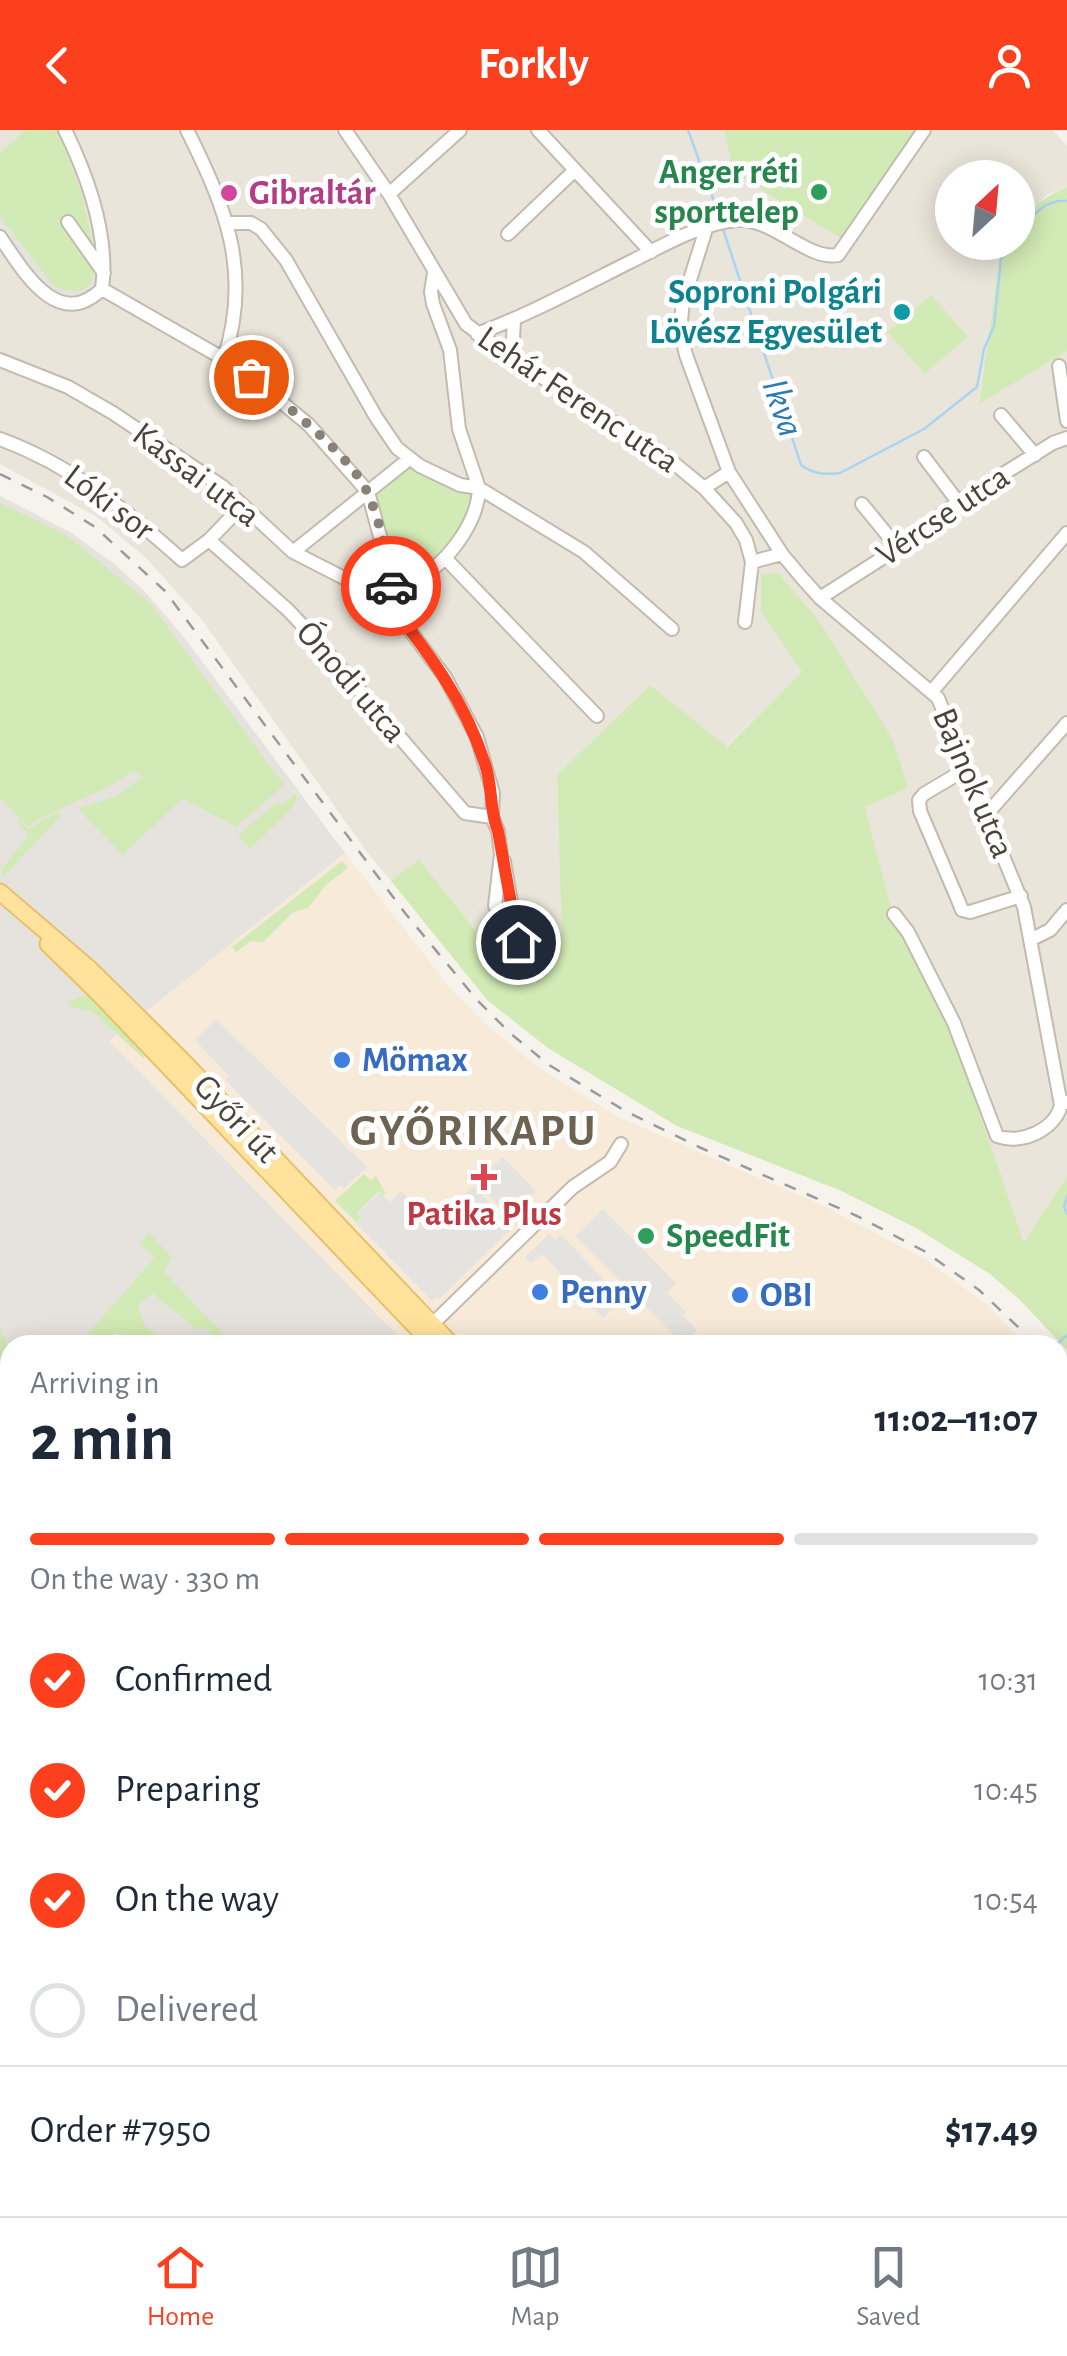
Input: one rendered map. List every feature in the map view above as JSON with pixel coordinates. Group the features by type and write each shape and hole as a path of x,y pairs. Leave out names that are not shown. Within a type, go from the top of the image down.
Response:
{"main road":[{"name":"Győri út","path":"6,897 91,970 181,1059 295,1183 423,1335"}],"street":[{"path":"64,130 76,152 92,202 104,274 102,290"},
{"path":"188,130 218,192 235,265 236,308 224,359"},
{"name":"Lehár Ferenc utca","path":"344,130 389,194 457,311 477,334 633,433 704,488 736,523 752,562"},
{"path":"389,194 460,130"},
{"path":"538,130 651,252"},
{"path":"477,334 514,320 651,252 736,220 756,223 821,254 838,255 924,130"},
{"path":"508,234 575,170"},
{"path":"68,222 104,274"},
{"path":"228,224 251,223 286,260 376,418 409,459 460,484 479,488 584,552 672,629"},
{"path":"704,488 729,472 686,356 680,329 683,302 710,228"},
{"path":"0,238 36,286 54,300 81,303 102,290"},
{"path":"389,598 445,558 466,528 478,498 479,488 460,429 450,350 433,304 434,273"},
{"path":"102,290 251,377 309,425 368,492 388,566 389,598 445,677 487,769 493,793 492,817 498,831 518,942"},
{"path":"512,358 514,320"},
{"name":"Kassai utca","path":"0,360 94,402 212,480 293,552 389,598"},
{"path":"1059,366 1067,421"},
{"path":"1001,414 1035,455"},
{"name":"Lóki sor","path":"0,438 78,476 182,560 209,540"},
{"name":"Vércse utca","path":"820,598 898,548 958,502 1067,438"},
{"path":"924,457 958,502"},
{"path":"293,552 409,459"},
{"name":"Bajnok utca","path":"729,472 782,554 820,598 932,690 1021,896 1064,1103 1058,1119 1048,1128 1004,1139 993,1132 954,1023 917,949 894,914"},
{"path":"862,504 898,548"},
{"path":"209,540 242,506"},
{"path":"932,690 1067,533"},
{"name":"Ónodi utca","path":"209,540 319,643 465,814 492,817"},
{"path":"744,622 752,562 782,554"},
{"path":"445,558 596,716"},
{"path":"388,566 400,576 414,580"},
{"path":"986,815 1067,723"},
{"path":"966,768 919,800 920,811 962,910 970,912 1021,896"},
{"path":"495,906 501,854"},
{"path":"1032,939 1050,930 1067,910"},
{"path":"427,1335 573,1187 610,1162 621,1144"}],"shaded area":[{"path":"0,130 1053,130 1067,146 1067,187 1046,195 1035,209 1035,160 935,160 935,260 999,260 979,403 1067,351 1067,1176 1024,1244 949,1024 895,923 865,807 908,788 761,612 802,672 726,747 650,685 557,775 563,933 486,944 419,859 391,881 202,620 146,558 97,517 0,464"},
{"path":"0,217 56,289 82,291 89,287 95,272 100,272 99,285 81,298 58,297 43,287 0,228"},
{"path":"0,496 70,532 145,592 183,636 345,853 109,1041 397,1335 130,1335 122,1327 114,1335 3,1335 0,1325"},
{"path":"345,853 447,984 488,1026 538,1067 618,1117 822,1205 925,1259 990,1307 1016,1335 395,1335 109,1041"},
{"path":"216,1019 367,1167 344,1189 340,1185 335,1190 225,1080 229,1076 195,1040"},
{"path":"503,1157 536,1191 509,1217 481,1187 492,1176 487,1171"},
{"path":"473,1186 513,1227 439,1299 432,1301 356,1223 362,1218 358,1213 380,1192 390,1202 401,1191 434,1224"},
{"path":"603,1209 676,1283 667,1293 697,1330 692,1335 674,1335 575,1236"},
{"path":"549,1234 555,1240 561,1235 623,1299 603,1318 542,1254 531,1263 525,1257"}],"green space":[{"path":"26,130 58,130 81,192 100,272 95,272 89,287 66,291 47,280 0,217 0,153"},
{"name":"Anger réti sporttelep","path":"724,130 916,130 842,239 734,173"},
{"path":"1067,187 1067,351 979,404 999,260 1035,260 1035,207"},
{"path":"931,295 968,337 925,373 887,332"},
{"path":"410,466 470,494 452,538 416,570 403,569 392,561 375,495"},
{"path":"0,503 66,535 150,603 284,785 236,827 183,798 123,855 78,809 117,796 141,778 148,779 133,771 28,826 0,798"},
{"path":"778,573 819,621 893,740 908,788 865,807 895,923 949,1024 1024,1243 1067,1176 1067,1335 1053,1335 990,1274 916,1228 839,1190 677,1126 548,1048 487,1000 391,881 419,859 486,944 562,933 557,775 650,685 727,747 802,672 761,612 761,574"},
{"path":"295,794 298,797 289,811 250,849 238,835 276,803 283,804"},
{"path":"57,812 61,815 3,877 0,865 3,867 29,835 17,822 29,829"},
{"path":"342,861 348,868 326,885 308,908 293,912 263,942 251,941 236,952 232,947"},
{"path":"88,994 147,1055 143,1058 93,1012 73,1008 67,1002"},
{"path":"364,1174 371,1181 376,1176 386,1193 379,1191 357,1213 361,1218 356,1222 335,1201"},
{"path":"149,1233 172,1257 164,1272 224,1335 195,1329 154,1293 138,1305 145,1326 158,1335 87,1335 155,1257 139,1243"}],"waterway":[{"name":"Ikva","path":"688,130 720,218"},
{"name":"Ikva","path":"1035,214 1051,203 1067,201"},
{"name":"Ikva","path":"722,226 801,465 824,474 840,473 924,429 977,387 984,349 994,326 1001,260"},
{"name":"Ikva","path":"1067,1196 1067,1214"}],"railway":[{"path":"0,474 95,527 165,591 405,913 477,1000 510,1033 549,1065 627,1112 857,1216 924,1251 979,1290 1026,1335"}],"way so far":[{"path":"251,377 309,425 368,492 391,586"}],"place":[{"name":"Anger réti sporttelep","path":"819,192"},
{"name":"Gibraltár","path":"229,193"},
{"name":"Soproni Polgári Lövész Egyesület","path":"902,312"},
{"name":"Mömax","path":"342,1060"},
{"name":"Patika Plus","path":"484,1177"},
{"name":"SpeedFit","path":"646,1236"},
{"name":"Penny","path":"540,1292"},
{"name":"OBI","path":"740,1295"}],"district":[{"name":"GYŐRIKAPU","path":"474,1131"}],"route":[{"path":"391,586 392,597 386,600 445,677 476,738 493,793 492,817 498,831 518,942"}]}
